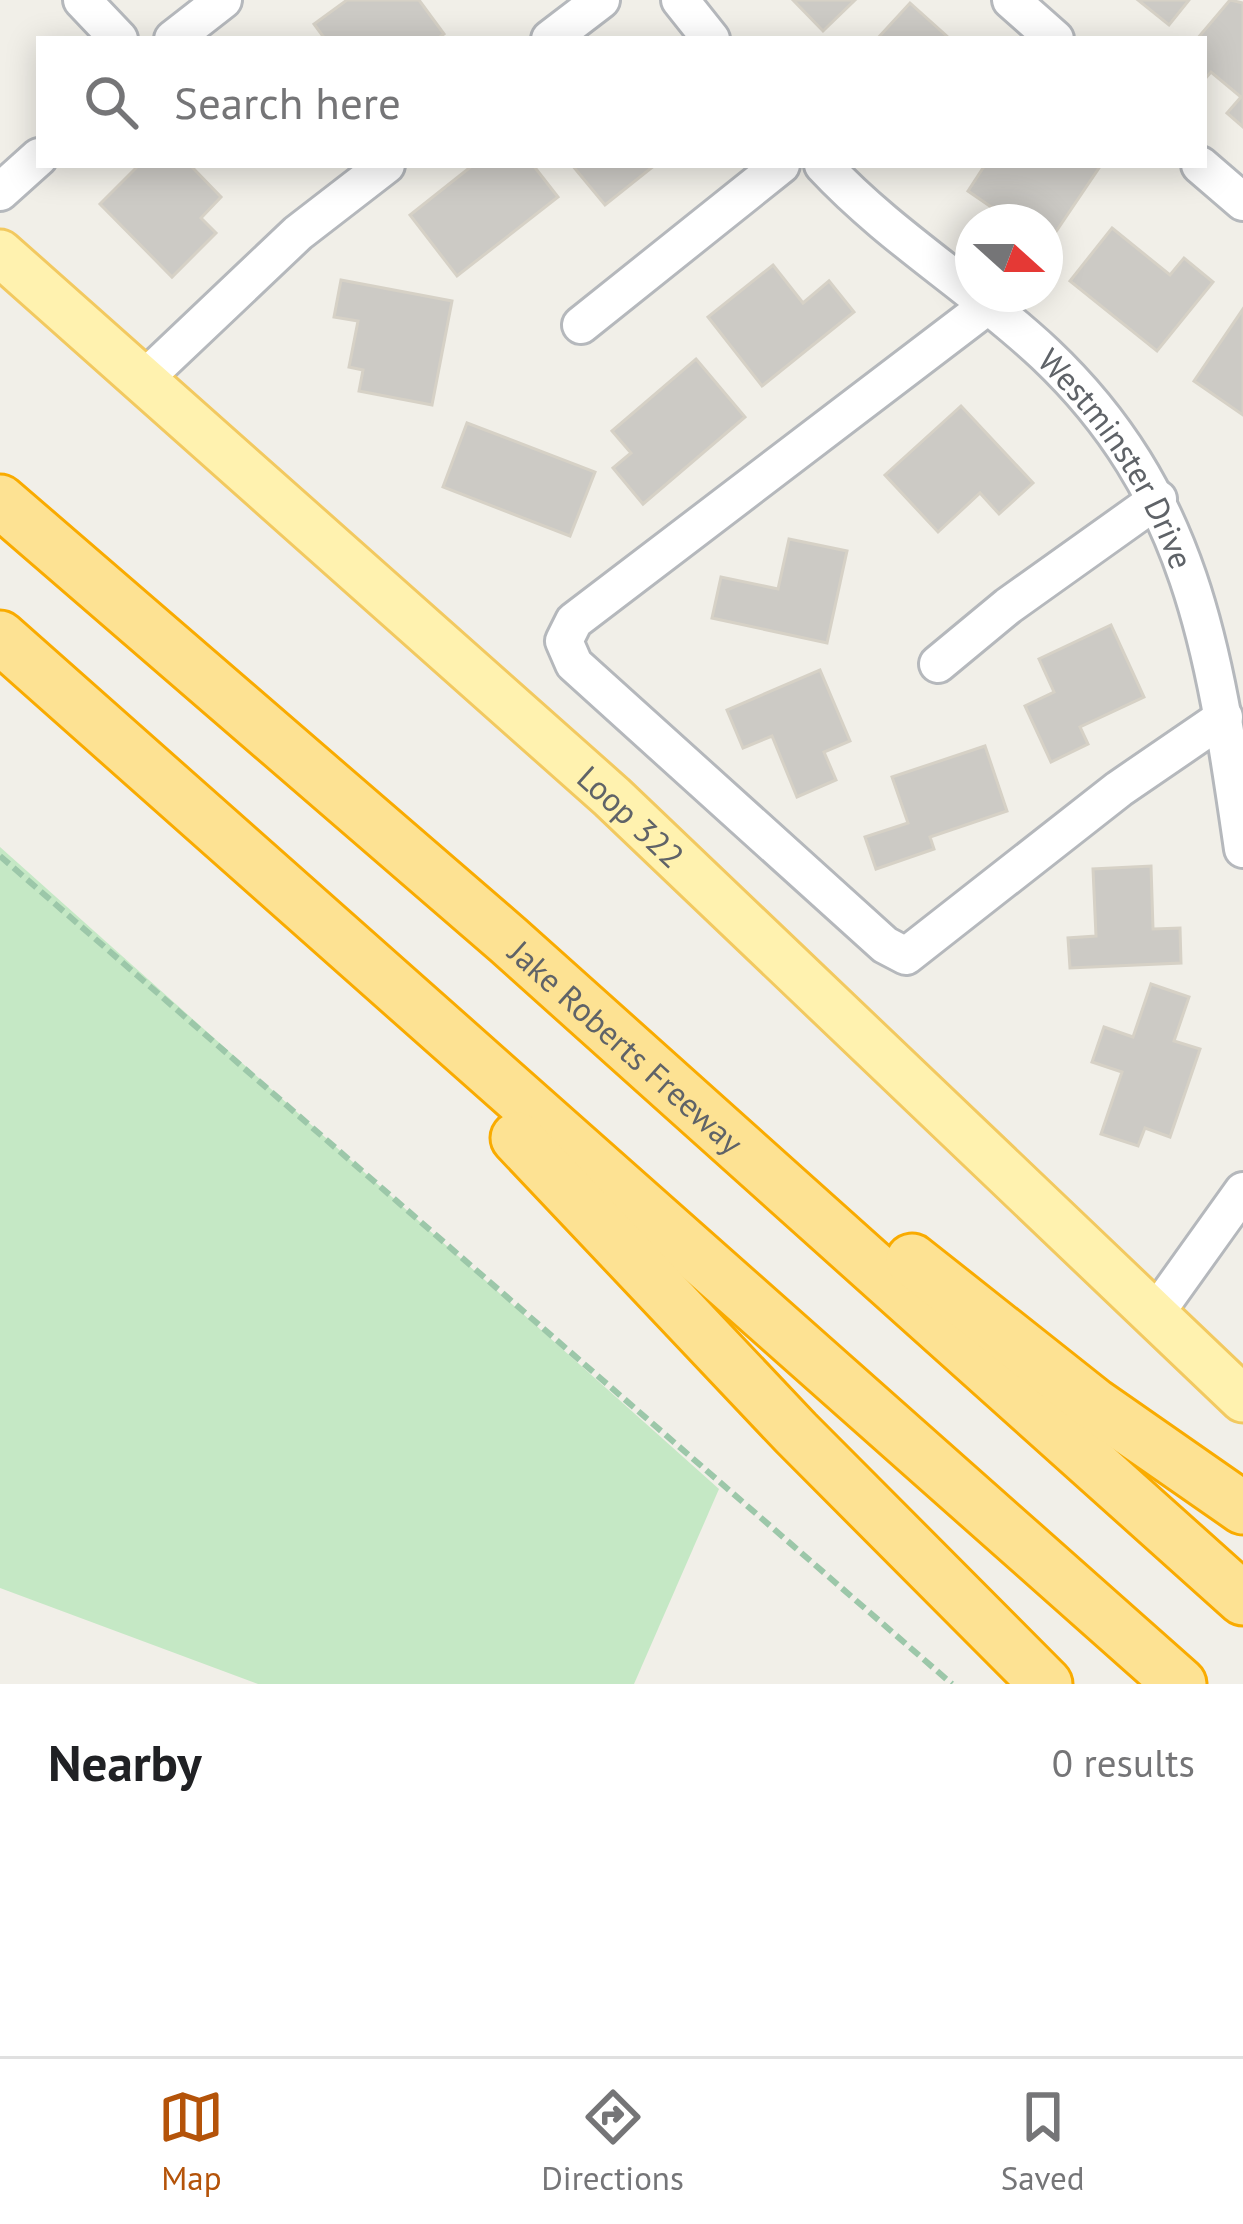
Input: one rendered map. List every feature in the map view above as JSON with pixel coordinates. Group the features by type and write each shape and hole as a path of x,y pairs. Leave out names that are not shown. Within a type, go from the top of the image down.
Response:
{"highway":[{"name":"Jake Roberts Freeway","path":"0,501 508,940 1243,1599"},
{"path":"0,638 1180,1684"},
{"path":"192,808 598,1221 796,1433 1046,1684"},
{"path":"508,940 1095,1405 1243,1508"}],"main road":[{"name":"Loop 322","path":"0,254 612,796 1243,1399"}],"street":[{"path":"82,0 116,36"},
{"path":"176,36 223,0"},
{"path":"554,36 601,0"},
{"path":"680,0 709,36"},
{"path":"1011,0 1052,36"},
{"path":"0,192 36,160"},
{"path":"143,380 298,233 382,168"},
{"path":"581,325 777,168"},
{"name":"Westminster Drive","path":"827,168 862,206 955,282"},
{"path":"1203,168 1243,202"},
{"path":"979,312 574,621 564,641 574,664 885,945 906,956 1119,789 1224,717"},
{"name":"Westminster Drive","path":"992,312 1045,354 1110,428 1158,499 1199,604 1224,717 1243,849"},
{"path":"938,664 1008,606 1158,499"},
{"path":"1155,1314 1243,1191"}],"path":[{"path":"0,856 952,1684"}],"green space":[{"path":"0,847 719,1489 634,1684 258,1684 0,1588"}],"building":[{"path":"347,0 419,0 444,34 323,36 314,24"},
{"path":"793,0 855,0 823,31"},
{"path":"1138,0 1189,0 1169,25"},
{"path":"1230,0 1243,3 1243,127 1227,113 1241,97 1211,72 1207,77 1207,36 1200,36"},
{"path":"910,3 947,36 880,36"},
{"path":"136,168 193,168 221,197 201,218 216,233 172,277 100,204"},
{"path":"469,168 535,168 558,197 457,276 410,215"},
{"path":"574,168 651,168 605,205"},
{"path":"983,168 1099,168 1063,221 1063,204 987,204 968,191"},
{"path":"1112,228 1170,275 1184,258 1213,282 1157,351 1070,281"},
{"path":"773,265 803,303 829,281 854,312 762,386 708,317"},
{"path":"341,280 452,301 432,405 359,391 363,370 349,367 358,321 334,317"},
{"path":"1243,309 1243,415 1194,381"},
{"path":"696,359 745,417 643,504 613,468 631,453 612,431"},
{"path":"961,406 1033,483 999,514 980,493 938,532 885,475"},
{"path":"467,423 595,472 570,536 443,487"},
{"path":"789,539 847,551 827,643 712,618 721,577 778,589"},
{"path":"1111,625 1144,697 1080,727 1088,744 1051,762 1025,706 1054,692 1039,659"},
{"path":"820,670 850,741 824,752 836,780 797,797 772,736 743,748 727,710"},
{"path":"985,746 1007,811 930,837 934,849 876,869 865,837 908,823 892,777"},
{"path":"1151,866 1153,929 1180,928 1181,963 1070,968 1068,938 1096,936 1093,869"},
{"path":"1151,984 1189,997 1174,1041 1200,1049 1170,1137 1145,1128 1138,1146 1101,1134 1122,1072 1092,1062 1104,1027 1133,1037"}]}
